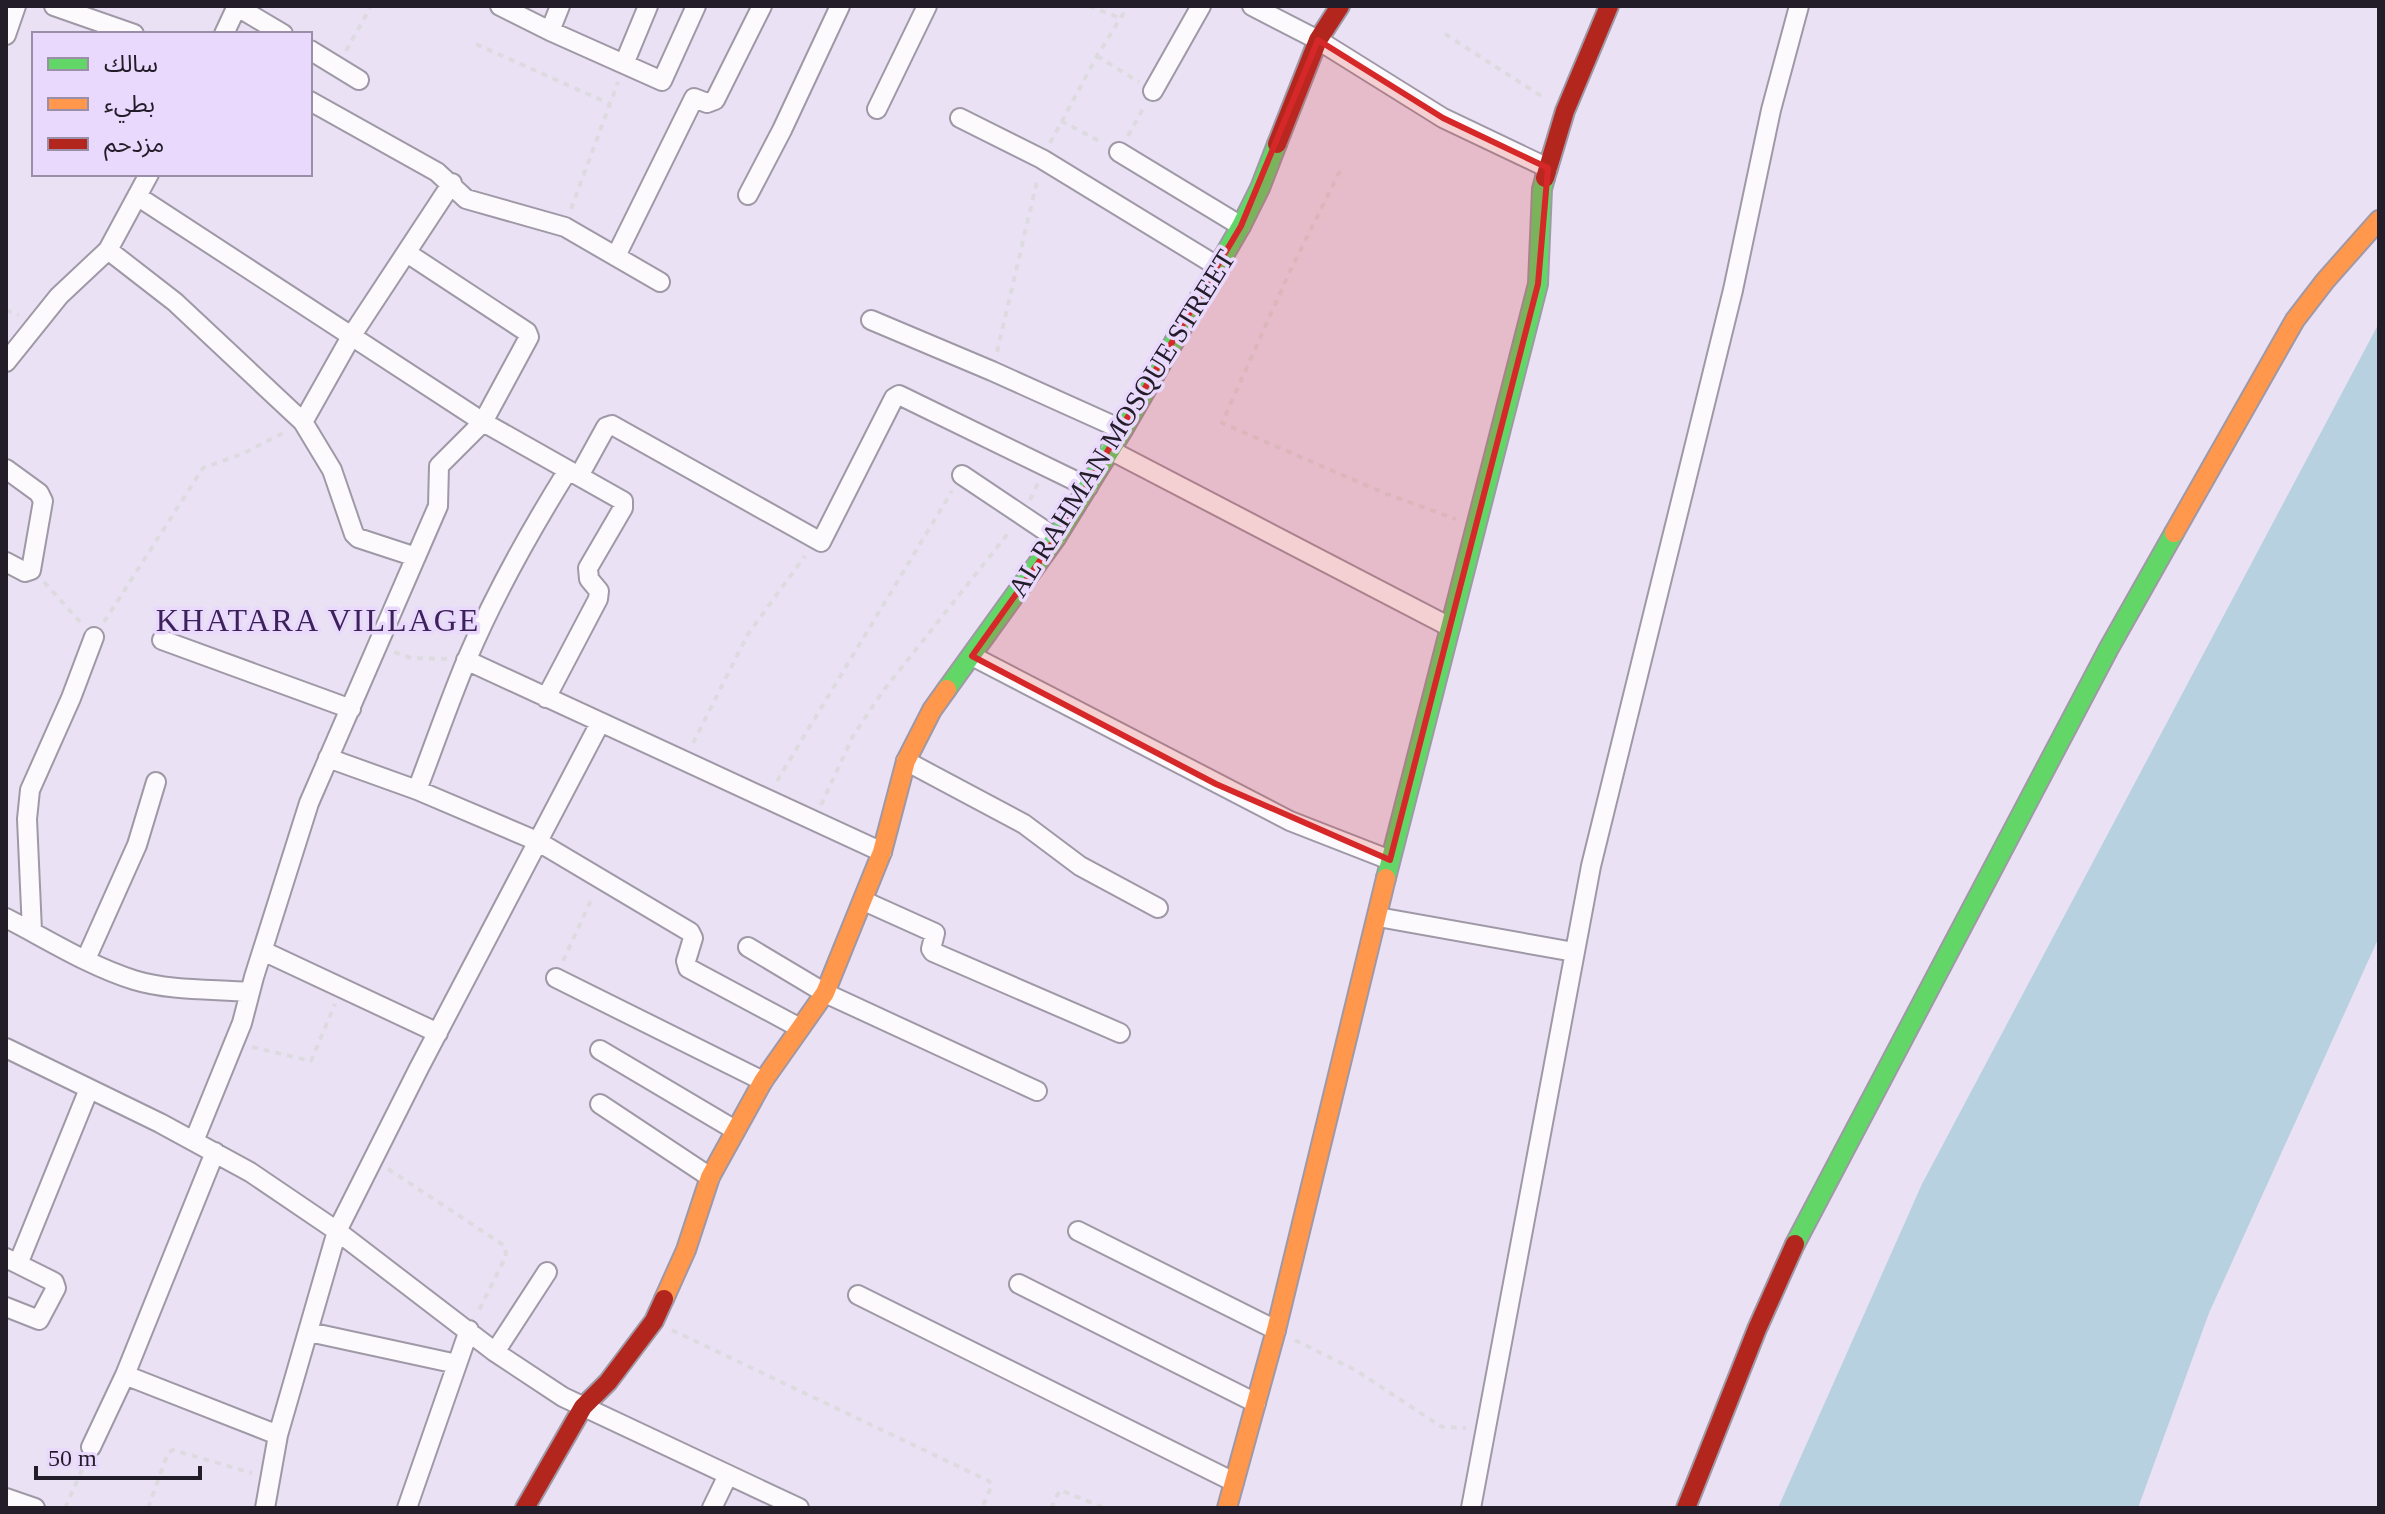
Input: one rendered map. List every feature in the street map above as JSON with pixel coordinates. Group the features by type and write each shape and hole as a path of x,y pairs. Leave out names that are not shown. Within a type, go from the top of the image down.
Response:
{"street":[{"path":"6,35 16,6"},
{"path":"54,6 128,32"},
{"path":"225,32 237,6 280,32"},
{"path":"500,6 709,103 715,100 762,6"},
{"path":"550,31 560,6"},
{"path":"624,64 648,6"},
{"path":"662,81 696,6"},
{"path":"748,195 840,6"},
{"path":"877,109 927,6"},
{"path":"1153,91 1201,6"},
{"path":"1252,6 1318,40 1443,118 1548,168"},
{"name":"AL RAHMAN MOSQUE STREET","path":"525,1508 583,1407 608,1382 654,1321 686,1250 710,1177 763,1081 825,993 882,852 906,761 932,710 1056,538 1123,430 1241,226 1260,188 1318,40 1340,6"},
{"path":"1227,1508 1276,1330 1390,860 1538,284 1540,213 1548,168 1565,111 1609,6"},
{"path":"1471,1508 1591,866 1733,290 1771,110 1799,6"},
{"path":"312,51 359,80"},
{"path":"616,256 694,98"},
{"path":"312,102 437,172 466,199 565,227 660,282"},
{"path":"960,118 1042,159 1217,266"},
{"path":"1119,152 1241,226"},
{"path":"6,362 59,296 108,250 148,176"},
{"path":"303,422 352,335 452,183"},
{"path":"137,196 483,422 624,503 588,568 589,579 599,591 598,599 546,698"},
{"path":"1686,1508 1757,1329 1806,1221 2109,648 2295,320 2379,220"},
{"path":"108,250 175,302 303,422 332,470 354,534 363,541 416,557"},
{"path":"194,1141 235,1043 298,837 328,758 438,506 439,466 483,422 529,334 407,253"},
{"path":"871,320 1123,430"},
{"path":"417,790 466,660 511,566 606,427 612,425 816,541 823,541 896,395 1088,487"},
{"path":"1110,450 1450,627"},
{"path":"6,469 39,493 43,501 31,569 25,572 6,562"},
{"path":"962,475 1056,538"},
{"path":"32,931 27,819 30,790 94,637"},
{"path":"162,640 351,709"},
{"path":"972,656 1290,821 1390,860"},
{"path":"466,660 882,852"},
{"path":"265,1508 278,1435 337,1231 600,723"},
{"path":"328,758 417,790 537,841 692,934 686,961 688,968 800,1028"},
{"path":"906,761 1024,824 1080,866 1158,908"},
{"path":"86,959 137,845 156,782"},
{"path":"864,901 933,932 935,937 931,951 1120,1033"},
{"path":"1378,917 1574,952"},
{"path":"6,918 114,973 154,984 250,992"},
{"path":"748,947 825,993 1037,1091"},
{"path":"263,951 438,1033"},
{"path":"556,978 763,1081"},
{"path":"6,1048 250,1172 337,1231 495,1352 583,1407 799,1508"},
{"path":"600,1050 735,1130"},
{"path":"6,1307 39,1320 56,1288 54,1282 12,1261 89,1089"},
{"path":"600,1104 710,1177"},
{"path":"91,1447 125,1375 215,1152"},
{"path":"1078,1231 1276,1330"},
{"path":"495,1352 547,1272"},
{"path":"1019,1284 1256,1403"},
{"path":"858,1295 1234,1482"},
{"path":"407,1508 469,1330"},
{"path":"309,1332 457,1364"},
{"path":"125,1375 278,1435"},
{"path":"712,1508 728,1475"},
{"path":"6,1498 35,1508"}],"path":[{"path":"337,67 371,6"},
{"path":"1089,6 1120,18"},
{"path":"1097,56 1153,91 1119,152 1061,121 1097,56 1128,6"},
{"path":"1445,34 1565,111"},
{"path":"476,44 610,104 565,227"},
{"path":"992,371 1042,159"},
{"path":"1340,171 1290,271 1222,423 1384,493 1477,527"},
{"path":"31,569 94,637 203,468 244,453 303,422"},
{"path":"814,819 853,736 918,644 1022,516 1046,466"},
{"path":"767,798 962,475"},
{"path":"684,760 748,634 816,541"},
{"path":"377,646 411,658 466,660"},
{"path":"556,978 601,880"},
{"path":"235,1043 311,1061 341,987"},
{"path":"374,1159 505,1246 506,1256 469,1330"},
{"path":"654,1321 989,1481 991,1490 982,1508"},
{"path":"1276,1330 1357,1371 1442,1427 1484,1429"},
{"path":"65,1508 91,1447"},
{"path":"148,1508 168,1453 173,1450 270,1479"},
{"path":"1051,1508 1060,1490 1105,1508"}],"highlighted area":[{"path":"1318,40 1443,118 1548,168 1538,284 1390,860 1216,784 972,656 1056,538 1241,226"}],"water":[{"path":"2379,323 2379,937 2209,1313 2138,1508 1778,1508 1922,1184"}],"traffic: fast":[{"path":"947,689 1056,538 1123,430 1241,226 1277,144"},
{"path":"1386,878 1538,284 1545,178"},
{"path":"1795,1244 2109,648 2174,533"}],"traffic: slow":[{"path":"2174,533 2295,320 2379,220"},
{"path":"664,1299 686,1250 710,1177 763,1081 825,993 882,852 906,761 932,710 947,689"},
{"path":"1227,1508 1276,1330 1386,878"}],"traffic: jam":[{"path":"1277,144 1318,40 1340,6"},
{"path":"1545,178 1565,111 1609,6"},
{"path":"1686,1508 1757,1329 1795,1244"},
{"path":"525,1508 583,1407 608,1382 654,1321 664,1299"}],"district":[{"name":"KHATARA VILLAGE","path":"318,620"}]}
